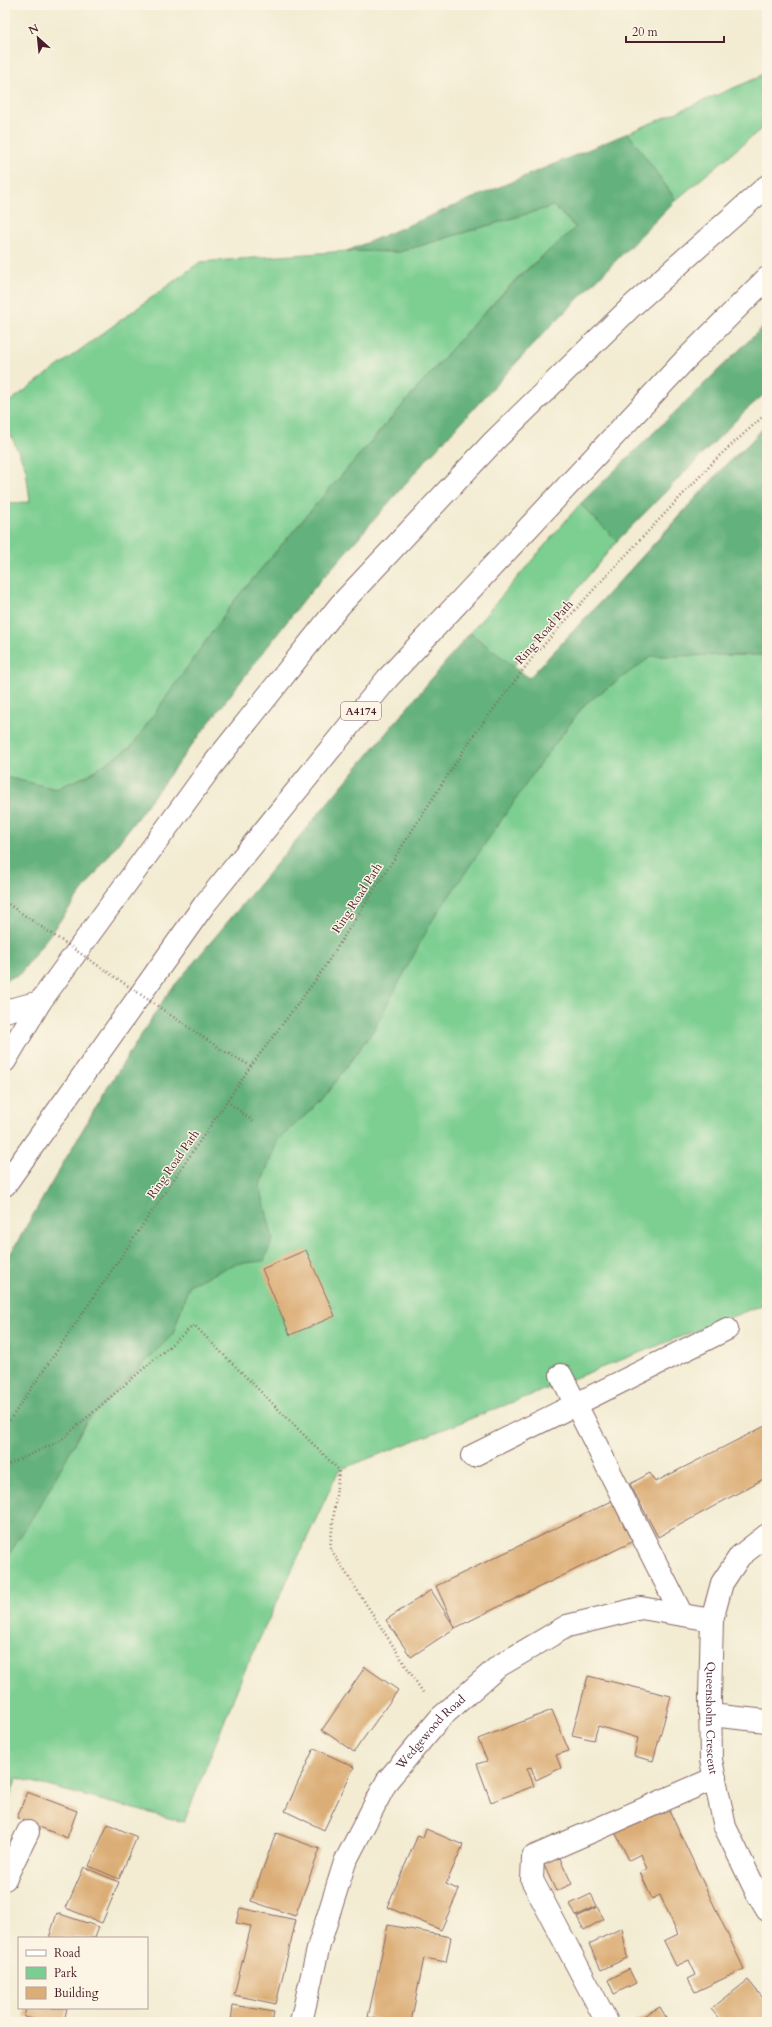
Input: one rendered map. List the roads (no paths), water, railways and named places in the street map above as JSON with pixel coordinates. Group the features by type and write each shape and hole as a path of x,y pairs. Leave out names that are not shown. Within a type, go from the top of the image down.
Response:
{"main road":[{"path":"5,1061 40,1002 211,767 340,605 494,441 632,306 767,186"},
{"name":"A4174","path":"5,1185 204,905 387,679 685,360 767,278"},
{"path":"5,1011 40,1002"},
{"path":"472,1456 727,1329"},
{"path":"561,1375 681,1613"},
{"name":"Queensholm Crescent","path":"767,1535 740,1556 722,1583 712,1620 710,1715 711,1760 725,1827 757,1893 767,1910"},
{"name":"Wedgewood Road","path":"301,2022 319,1945 345,1862 387,1781 440,1718 499,1666 567,1626 641,1608 681,1613 712,1620"},
{"path":"710,1715 767,1721"},
{"path":"607,2022 532,1880 533,1857 715,1778"},
{"path":"5,1879 28,1832"}]}
